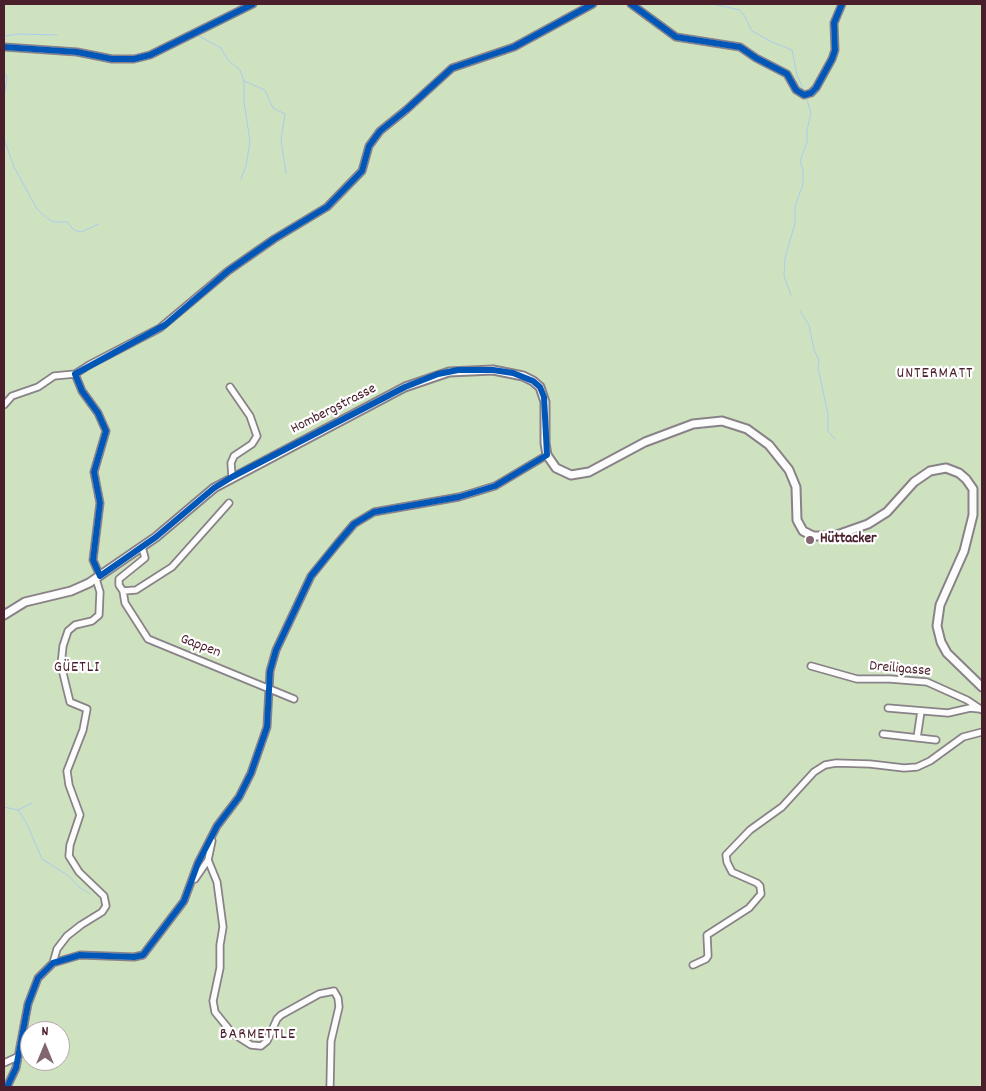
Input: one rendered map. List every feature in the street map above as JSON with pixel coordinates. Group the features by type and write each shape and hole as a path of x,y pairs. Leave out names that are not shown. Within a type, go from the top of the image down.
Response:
{"street":[{"path":"4,47 77,52 119,60 134,60 150,55 252,4"},
{"path":"4,405 15,395 38,387 54,376 75,374 166,325 228,271 274,239 327,207 362,171 369,146 380,131 452,68 514,47 593,4"},
{"path":"631,4 676,37 740,47 786,74 796,90 807,94 818,86 834,56 834,23 842,4"},
{"name":"Hombergstrasse","path":"4,615 21,604 71,591 98,577 142,547 214,488 232,477 405,387 438,374 468,370 504,371 523,376 537,384 544,397 547,455"},
{"path":"7,1087 15,1072 33,988 38,978 53,963 57,950 67,936 102,912 106,906 104,896 79,872 69,856 70,845 80,816 68,781 67,771 83,730 87,709 70,701 61,665 63,646 68,632 74,625 92,621 99,615 100,592 93,560 100,503 94,472 106,431 98,413 82,391 75,374"},
{"path":"230,387 250,416 257,436 252,444 234,456 231,464 232,477"},
{"path":"53,963 80,955 134,957 143,955 181,906 214,832 240,797 251,773 267,727 268,689 272,658 307,584 354,524 374,512 459,497 495,486 547,455 560,470 571,475 580,474 594,470 637,446 670,431 704,422 731,422 757,435 782,459 796,487 798,523 806,533 821,537 849,532 876,520 893,506 918,479 930,471 942,468 954,470 966,479 973,489 973,515 964,552 940,604 937,624 941,642 947,653 982,687"},
{"path":"142,547 145,558 119,579 120,587 123,591 136,590 172,567 229,503"},
{"name":"Gappen","path":"123,591 125,603 148,639 294,699"},
{"name":"Dreiligasse","path":"811,666 857,679 890,678 927,682 946,689 982,710"},
{"path":"888,708 952,713 970,708 982,710"},
{"path":"917,738 921,711"},
{"path":"693,965 706,959 708,956 707,935 749,908 761,894 760,886 757,883 732,872 726,855 750,830 782,807 814,772 825,765 836,763 904,768 917,767 926,764 963,737 982,732"},
{"path":"883,734 936,740"},
{"path":"190,887 208,860 214,832"},
{"path":"208,860 217,882 223,927 219,975 213,1001 217,1016 236,1036 251,1045 260,1046 267,1041 276,1020 281,1015 319,994 334,991 338,998 339,1007 330,1041 330,1087"},
{"path":"4,1064 17,1057"}],"green space":[{"path":"4,4 982,4 982,1087 4,1087"}],"waterway":[{"path":"713,4 740,10 752,31 792,50 797,75 805,93"},
{"path":"4,36 19,34 57,35"},
{"path":"199,36 221,48 228,60 240,70 244,81 244,102 250,141 246,166 241,179"},
{"path":"4,72 7,77 4,98"},
{"path":"244,81 265,90 273,108 285,114 281,140 286,173"},
{"path":"791,295 784,276 785,258 795,223 795,206 803,184 803,170 800,161 807,142 807,130 811,113 806,97"},
{"path":"4,139 14,167 37,209 47,218 53,222 67,222 74,230 81,232 99,224"},
{"path":"800,311 809,325 814,350 819,360 818,368 828,414 828,431 835,439"},
{"path":"18,810 32,803"},
{"path":"4,807 18,810 26,822 42,859 69,876 79,887 90,894"}],"cycle path":[{"path":"4,47 77,52 112,59 134,59 150,55 253,4"},
{"path":"7,1087 16,1068 28,1004 38,978 53,963 80,955 134,957 143,955 184,901 198,863 217,826 239,797 251,773 267,727 270,671 276,650 311,576 354,524 374,512 459,497 495,486 547,455 544,397 540,387 533,381 513,373 493,370 458,370 438,374 405,387 232,477 214,488 156,537 100,576 93,560 100,503 94,472 106,431 98,413 82,391 75,374 165,325 228,271 274,239 327,207 362,171 369,146 380,131 452,68 514,47 593,4"},
{"path":"631,4 676,37 740,47 756,58 787,74 796,90 804,95 811,93 816,88 832,59 835,50 834,23 842,4"}],"place":[{"name":"Hüttacker","path":"810,540"}],"district":[{"name":"UNTERMATT","path":"935,375"},
{"name":"GÜETLI","path":"77,669"},
{"name":"BARMETTLE","path":"258,1036"}]}
